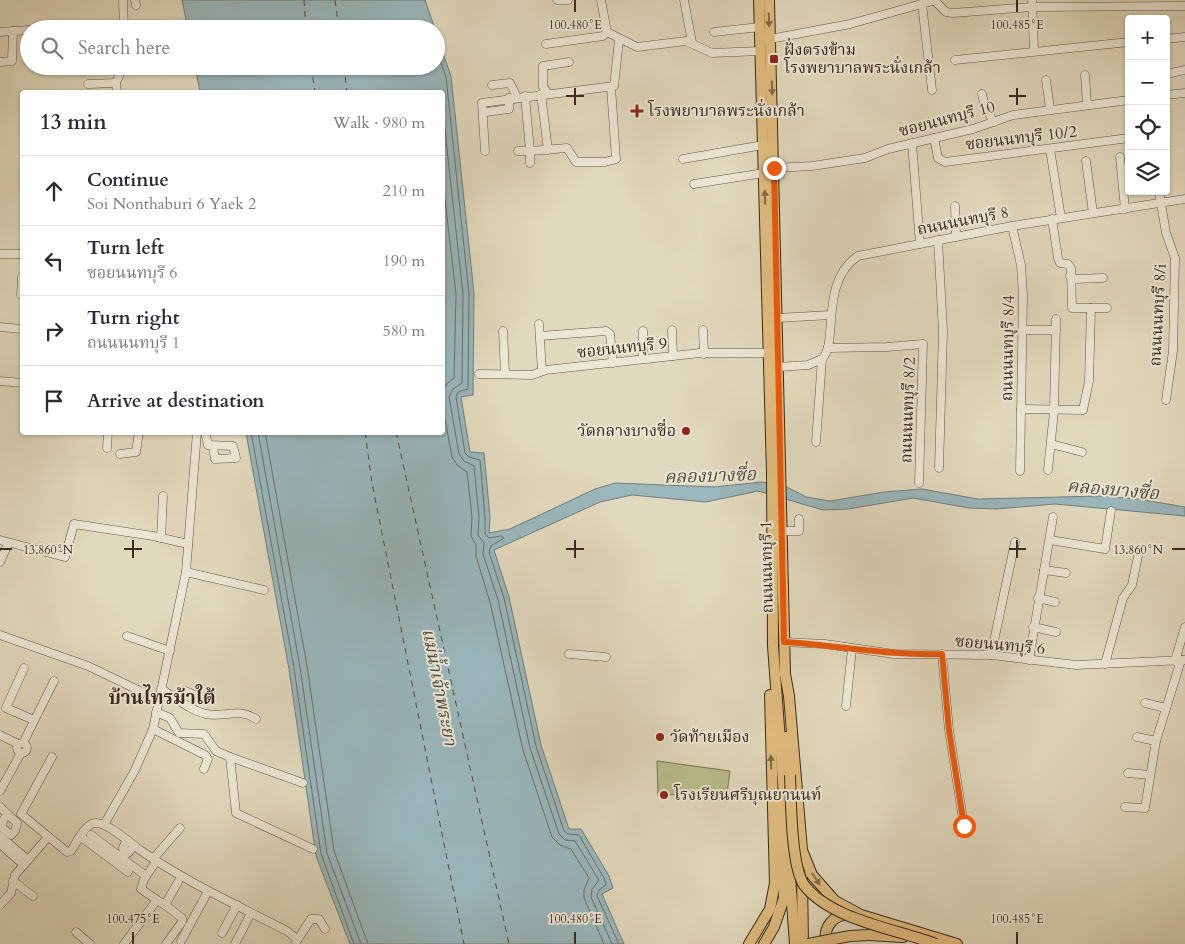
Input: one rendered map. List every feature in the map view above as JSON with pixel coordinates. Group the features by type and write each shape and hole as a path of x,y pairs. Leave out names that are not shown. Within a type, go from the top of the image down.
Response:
{"main road":[{"name":"ถนนนนทบุรี 1","path":"759,0 769,353 777,508 773,646 781,765 803,943"},
{"name":"ถนนนนทบุรี 1","path":"769,0 778,367 776,473"},
{"name":"ถนนนนทบุรี 1","path":"777,508 782,531 785,674 789,696 802,850 812,875 835,901 861,915 957,944"},
{"path":"749,944 770,910 775,882 769,703 773,646"},
{"path":"785,674 784,713 796,860 804,884 837,911 936,944"},
{"path":"764,944 774,927 784,898 780,820 781,765"},
{"path":"802,850 803,943 850,936 892,935 931,944"},
{"path":"826,944 827,926 834,918 840,914 861,915"},
{"path":"869,935 905,944"}],"street":[{"path":"123,0 124,20"},
{"path":"557,0 568,0"},
{"path":"601,0 607,32 637,47 692,42 712,53 761,51"},
{"path":"684,0 692,42"},
{"path":"770,40 850,24 930,1"},
{"path":"930,1 946,12 952,13 1032,4 1185,6"},
{"path":"930,1 932,90"},
{"path":"1032,4 1034,50"},
{"path":"714,32 760,27"},
{"path":"0,62 12,60 13,31"},
{"path":"0,32 20,31"},
{"path":"546,44 603,36 607,32"},
{"path":"1170,39 1185,38"},
{"path":"485,151 482,103 517,97 610,87 616,84 616,52 620,40"},
{"path":"955,60 1034,50 1125,42"},
{"path":"548,150 543,66 569,62"},
{"path":"1170,73 1185,70"},
{"path":"117,90 116,83 120,75"},
{"path":"1084,75 1087,104"},
{"path":"1046,80 1050,110"},
{"path":"88,84 116,83"},
{"path":"492,85 510,83 517,97 530,151 530,163"},
{"path":"518,150 567,148 576,162 579,163 606,162 616,159 610,87"},
{"path":"1170,95 1185,93"},
{"path":"982,94 985,107 994,122"},
{"path":"486,112 509,109 517,97"},
{"name":"ซอยนนทบุรี 10","path":"774,168 812,166 865,158 888,148 934,138 1013,115 1125,100"},
{"name":"ซอยนนทบุรี 10/2","path":"934,138 938,158 944,162 1125,139"},
{"path":"912,143 920,244"},
{"path":"683,159 764,145"},
{"path":"1050,149 1061,218"},
{"path":"1120,157 1125,209"},
{"path":"1086,161 1093,213"},
{"path":"694,184 764,173"},
{"name":"ถนนนนทบุรี 8/i","path":"1160,195 1166,234 1175,258 1173,351 1166,400"},
{"name":"ถนนนนทบุรี 8","path":"816,442 822,358 828,348 834,294 847,266 853,259 866,253 1012,226 1185,199"},
{"path":"955,206 956,237"},
{"path":"1052,219 1058,258 1060,263 1070,266 1072,308 1107,308"},
{"name":"ถนนนนทบุรี 8/4","path":"1012,226 1021,265 1023,330 1020,471"},
{"path":"938,240 943,331 939,468"},
{"path":"0,254 20,254"},
{"path":"1070,276 1074,279 1103,278"},
{"path":"1021,408 1054,411 1083,410 1088,381 1091,308"},
{"path":"777,318 831,315"},
{"path":"1048,470 1054,411 1056,319"},
{"path":"539,324 542,371"},
{"path":"0,327 20,330"},
{"path":"672,330 673,356"},
{"path":"702,330 704,354"},
{"path":"1023,330 1056,330"},
{"path":"503,331 505,374"},
{"path":"540,336 606,331 610,334 612,363"},
{"path":"643,331 643,360"},
{"name":"ถนนนนทบุรี 8/2","path":"828,348 923,344 919,483"},
{"name":"ซอยนนทบุรี 9","path":"479,374 532,375 542,371 673,356 769,353"},
{"path":"778,367 808,365 822,358"},
{"path":"0,381 20,383"},
{"path":"107,448 108,435"},
{"path":"120,454 136,452 139,435"},
{"path":"105,823 135,770 153,729 186,572 197,435"},
{"path":"205,435 206,443 213,447"},
{"path":"1051,444 1082,452"},
{"path":"161,538 163,496"},
{"path":"1050,540 1105,548 1111,511"},
{"path":"1029,660 1038,598 1054,517"},
{"path":"782,531 798,531 799,519"},
{"path":"0,562 4,542 65,557 74,524 188,544"},
{"path":"991,655 1015,542"},
{"path":"1105,664 1123,598 1132,585 1138,551"},
{"path":"1044,570 1066,573"},
{"path":"186,572 264,590"},
{"path":"1038,598 1055,602"},
{"path":"1033,627 1056,632"},
{"path":"1125,807 1145,808 1156,741 1180,660 1185,627"},
{"path":"0,635 88,666 159,700"},
{"path":"127,636 170,651"},
{"name":"ซอยนนทบุรี 6","path":"784,642 894,654 991,655 1076,665 1180,660"},
{"path":"846,706 852,649"},
{"path":"569,654 606,657"},
{"path":"942,654 949,730 964,826"},
{"path":"24,668 6,708 34,720"},
{"path":"0,791 21,753 17,750 54,681"},
{"path":"161,689 204,713 243,712 256,719"},
{"path":"174,696 185,691 202,698"},
{"path":"1145,703 1166,708"},
{"path":"156,712 168,717 179,733 204,734 216,751 303,783"},
{"path":"153,729 205,755 208,759 204,770"},
{"path":"0,735 20,744"},
{"path":"1137,737 1156,741"},
{"path":"52,757 22,814 48,837 69,852 92,823 105,823 153,863 287,931 296,942 311,919 319,919 325,929"},
{"path":"230,757 236,813 313,849"},
{"path":"1128,772 1150,775"},
{"path":"0,807 17,822 15,831 11,834 1,827 4,819"},
{"path":"166,944 182,922 182,918 141,889 153,863 180,828"},
{"path":"91,835 122,856 146,876"},
{"path":"0,836 26,862"},
{"path":"0,905 11,893 13,880 48,837"},
{"path":"81,837 128,872"},
{"path":"122,856 126,841"},
{"path":"0,844 26,862"},
{"path":"122,856 128,853 134,846"},
{"path":"13,880 33,896"},
{"path":"165,905 178,882"},
{"path":"173,935 183,942 206,895"},
{"path":"124,944 157,900"},
{"path":"222,933 237,905"},
{"path":"235,944 251,913"},
{"path":"76,932 90,944"}],"green space":[{"path":"657,761 730,771 726,801 681,794 658,796"}],"water":[{"path":"182,0 425,0 432,20 186,20"},
{"name":"แม่น้ำเจ้าพระยา","path":"445,59 451,76 474,294 473,395 461,397 470,452 484,453 490,517 489,533 510,529 595,489 615,483 714,487 762,482 787,487 806,497 830,501 884,492 922,489 978,499 1102,496 1138,499 1185,507 1185,516 1055,504 997,509 969,508 913,498 848,509 823,510 758,491 706,502 632,495 600,502 494,550 509,597 541,745 569,829 581,829 609,876 613,888 602,894 624,944 350,944 316,856 289,669 246,435 445,435 445,90 200,90 197,75 445,75"}],"ferry route":[{"path":"304,0 305,20"},
{"path":"335,0 338,20"},
{"path":"312,75 315,90"},
{"path":"345,75 347,90"},
{"path":"365,435 372,483 464,944"},
{"path":"397,435 509,944"}],"place":[{"name":"ฝั่งตรงข้าม โรงพยาบาลพระนั่งเกล้า","path":"774,59"},
{"name":"โรงพยาบาลพระนั่งเกล้า","path":"637,111"},
{"name":"วัดกลางบางซื่อ","path":"686,431"},
{"name":"วัดท้ายเมือง","path":"660,737"},
{"name":"โรงเรียนศรีบุณยานนท์","path":"664,795"}],"district":[{"name":"บ้านไทรม้าใต้","path":"162,698"}],"route":[{"path":"774,168 784,642 825,644 894,654 942,654 949,730 964,826"}],"water label":[{"name":"คลองบางซื่อ","path":"710,476"},
{"name":"คลองบางซื่อ","path":"1113,490"}]}
